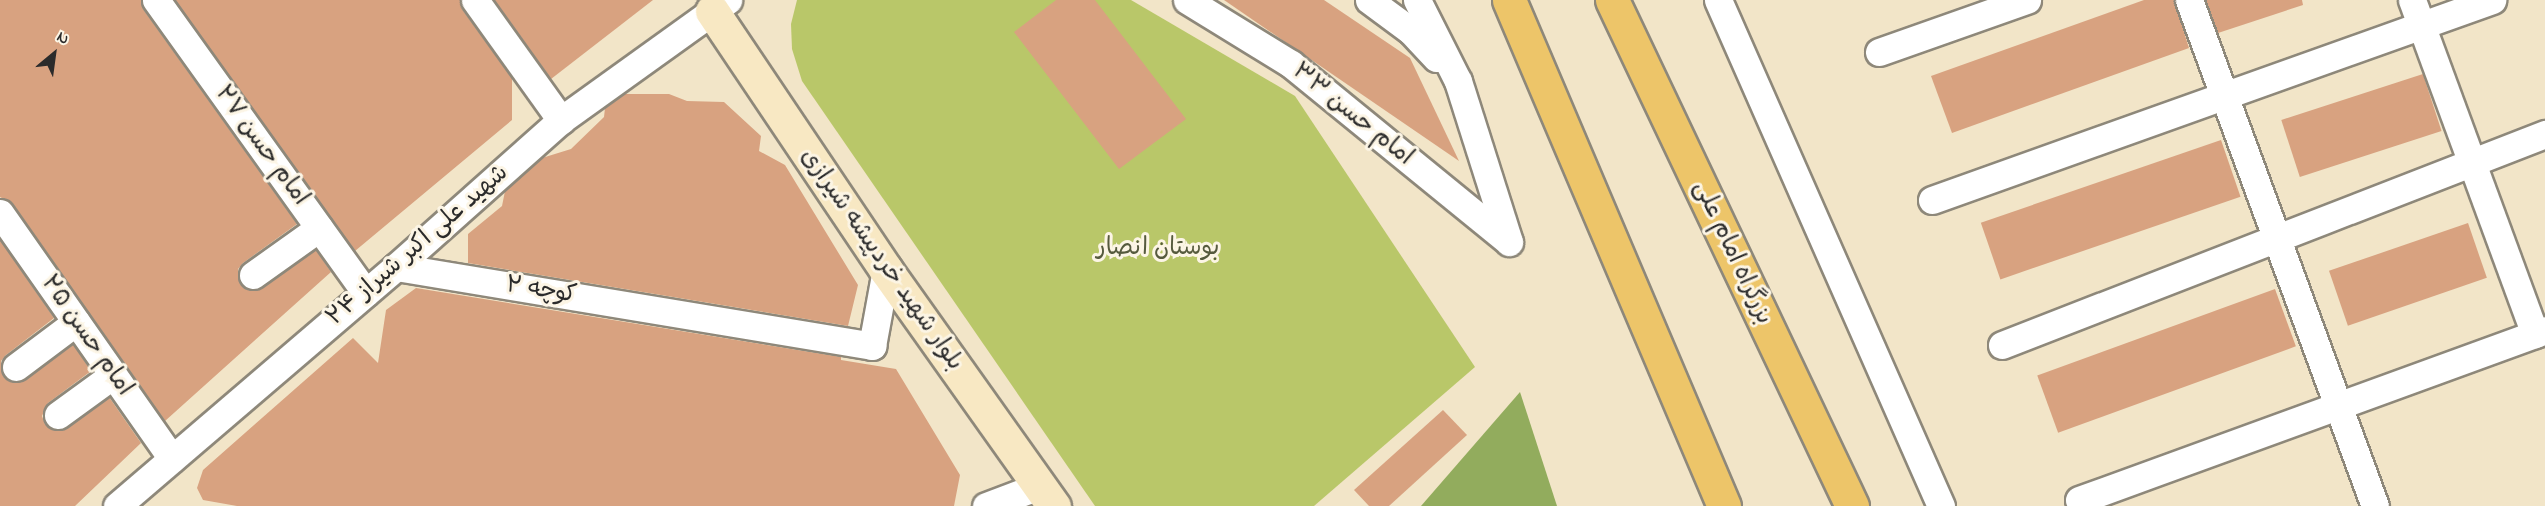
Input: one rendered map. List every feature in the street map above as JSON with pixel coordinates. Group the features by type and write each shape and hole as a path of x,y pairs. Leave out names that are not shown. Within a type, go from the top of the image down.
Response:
{"highway":[{"path":"1509,0 1724,506"},
{"name":"بزرگراه امام علی","path":"1612,0 1852,506"}],"street":[{"name":"امام حسن ۲۷","path":"156,0 366,292"},
{"path":"475,0 561,120"},
{"name":"امام حسن ۳۳","path":"1186,0 1291,64 1509,242 1458,81"},
{"path":"1369,0 1411,31 1458,81"},
{"path":"1417,0 1458,81"},
{"path":"1718,0 1941,506"},
{"path":"1879,52 2026,0"},
{"path":"2189,0 2375,506"},
{"path":"2079,500 2540,332 2472,162 2412,0"},
{"path":"1932,200 2492,0"},
{"name":"شهید علی اکبر شیراز ۲۴","path":"120,504 396,267 561,120 720,6"},
{"name":"بلوار شهید خردپیشه شیرازی","path":"720,6 886,270 1046,496"},
{"path":"2002,345 2545,134"},
{"name":"امام حسن ۲۵","path":"2,220 172,459"},
{"path":"253,275 319,228"},
{"name":"کوچه ۲","path":"396,267 872,346 886,270"},
{"path":"16,367 76,322"},
{"path":"58,415 113,375"},
{"path":"986,506 1046,496"},
{"path":"120,504 150,506"}],"green space":[{"name":"بوستان انصار","path":"797,0 1131,0 1295,96 1475,367 1314,506 1095,506 802,81 792,49 791,24"},
{"path":"1520,392 1557,506 1421,506"}],"building":[{"path":"0,0 141,0 143,9 297,224 243,263 238,269 240,284 247,290 262,288 316,250 331,272 165,421 13,204 0,197"},
{"path":"175,0 460,0 462,9 512,78 512,120 355,251"},
{"path":"494,0 653,0 551,79"},
{"path":"1056,0 1095,0 1186,119 1119,169 1014,32"},
{"path":"1224,0 1324,0 1410,58 1459,161"},
{"path":"2144,0 2174,0 2189,48 1952,133 1931,76"},
{"path":"2206,0 2302,0 2303,5 2218,33"},
{"path":"2423,74 2442,131 2300,177 2281,120"},
{"path":"624,94 669,94 687,101 724,102 761,136 759,151 785,165 858,285 848,326 468,263 468,234 502,206 505,191 542,158 571,149 604,117 605,108"},
{"path":"2221,140 2241,197 2000,279 1981,223"},
{"path":"2468,223 2487,278 2348,326 2329,271"},
{"path":"0,240 54,318 6,355 1,361 3,376 10,382 25,380 73,344 91,371 48,403 42,416 45,424 52,430 67,428 109,397 141,443 75,506 0,506"},
{"path":"416,288 841,357 841,360 896,369 960,475 954,506 237,506 203,500 197,488 203,470 353,338 378,363 386,310"},
{"path":"2275,289 2296,346 2058,433 2037,376"},
{"path":"1443,410 1467,435 1389,506 1369,506 1354,490"}]}
